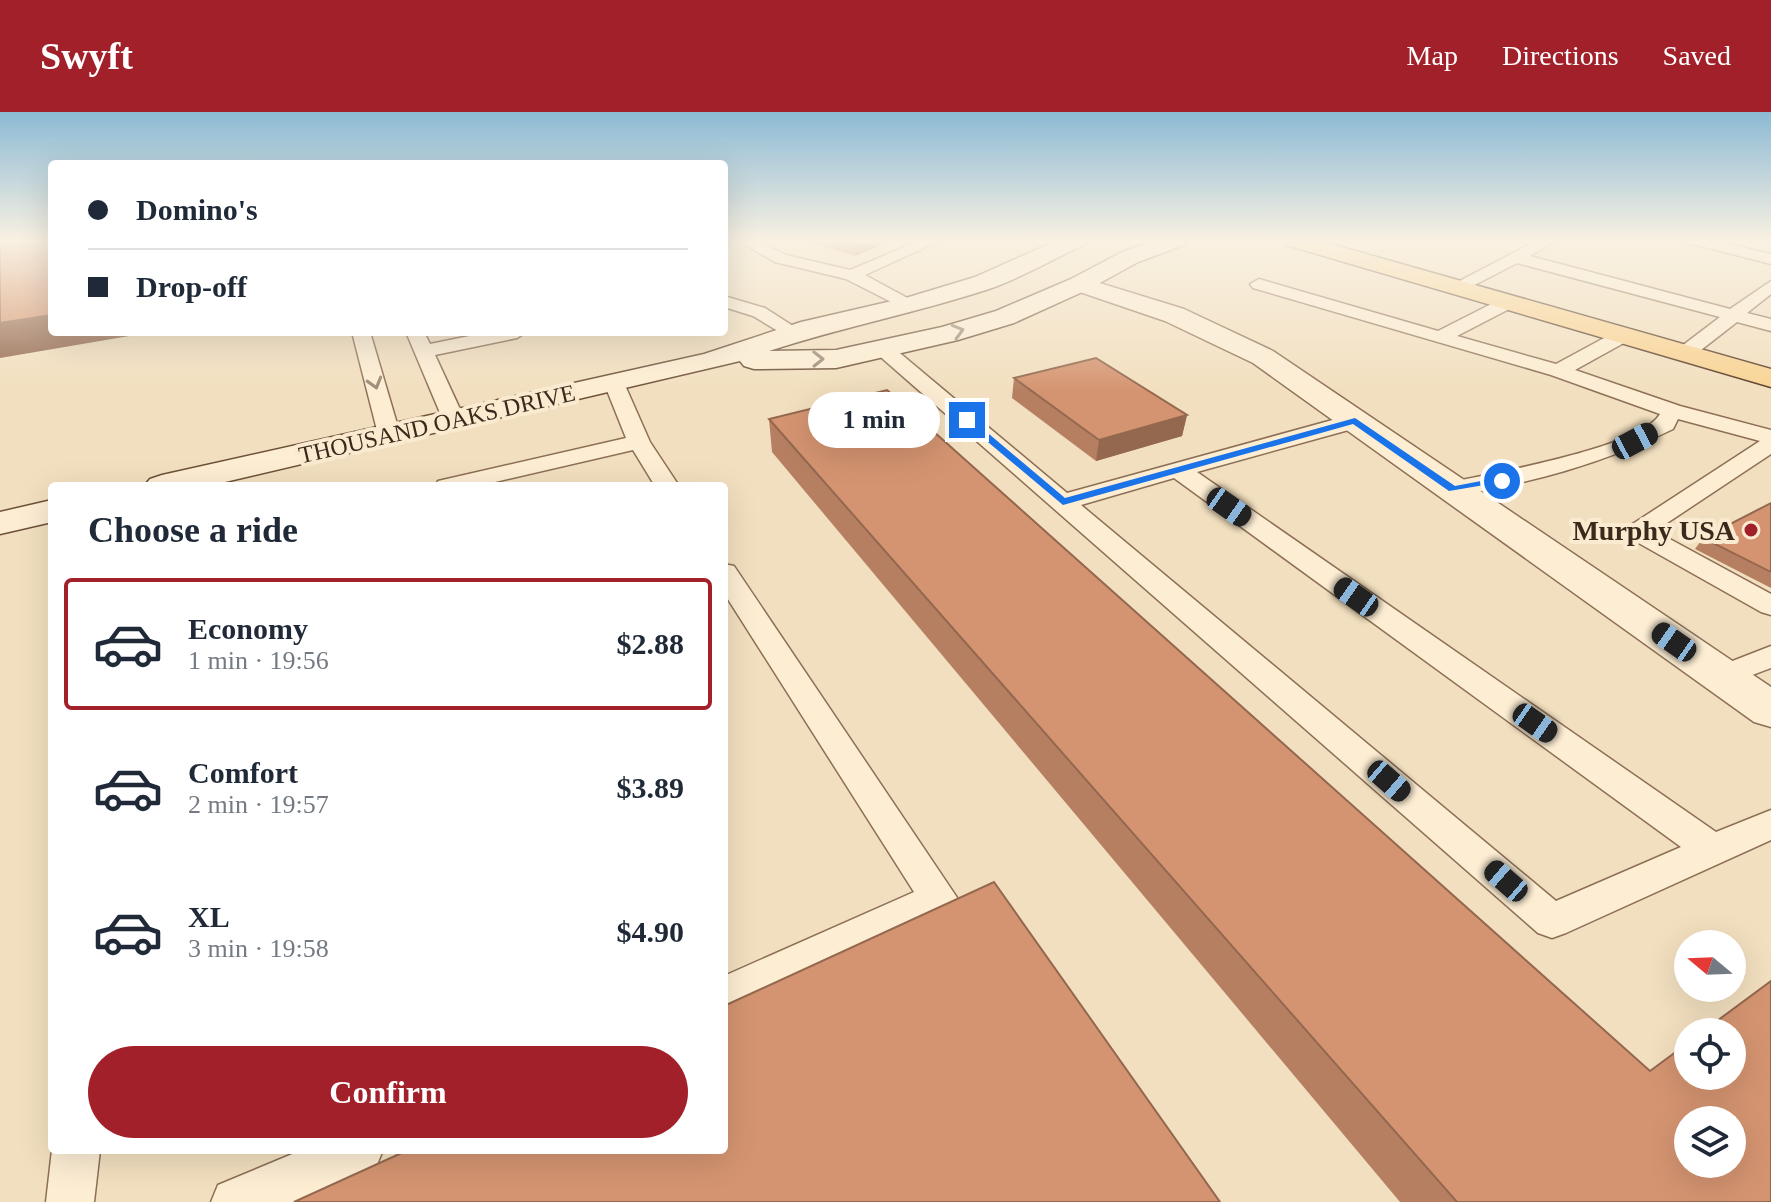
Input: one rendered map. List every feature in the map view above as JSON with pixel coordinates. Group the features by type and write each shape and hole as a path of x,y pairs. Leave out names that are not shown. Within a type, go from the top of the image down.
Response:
{"main road":[{"name":"THOUSAND OAKS DRIVE","path":"179,482 712,361 795,333 954,291"},
{"name":"THOUSAND OAKS DRIVE","path":"712,361 836,359 1005,317 1064,291"},
{"path":"1102,291 1219,331 1263,357 1771,710"},
{"path":"1470,291 1771,378"},
{"path":"0,523 48,512"}],"lane":[{"path":"881,291 907,305"},
{"path":"1282,291 1558,371 1672,411 1771,437"},
{"path":"1642,291 1771,325"},
{"path":"1685,353 1765,291"},
{"path":"728,302 759,312 795,333"},
{"path":"1440,337 1509,302"},
{"path":"1558,371 1624,335"},
{"path":"362,336 389,434"},
{"path":"454,420 420,342 479,336"},
{"path":"882,348 1552,921 1771,824"},
{"path":"614,383 639,442 664,482"},
{"path":"1453,489 1527,477 1580,463 1665,424 1672,411"},
{"path":"1063,502 1355,421"},
{"path":"464,482 639,442"},
{"path":"1771,444 1637,532 1771,606"},
{"path":"1178,470 1713,850"},
{"path":"728,578 939,899 728,994"},
{"path":"1723,676 1771,656"},
{"path":"70,1202 76,1154"},
{"path":"235,1202 349,1154"}],"building":[{"path":"0,291 48,291 48,316 0,323"},
{"path":"1096,358 1187,415 1099,440 1014,378"},
{"path":"887,390 1650,1071 1674,1053 1674,1090 1746,1090 1746,1018 1721,1018 1771,981 1771,1202 1457,1202 769,419"},
{"name":"Murphy USA","path":"1771,503 1771,572 1703,538"},
{"path":"994,882 1220,1202 294,1202 399,1154 728,1154 728,1004"}],"place":[{"name":"Murphy USA","path":"1751,530"}],"route":[{"path":"967,420 1063,502 1355,421 1453,489 1502,481"}]}
